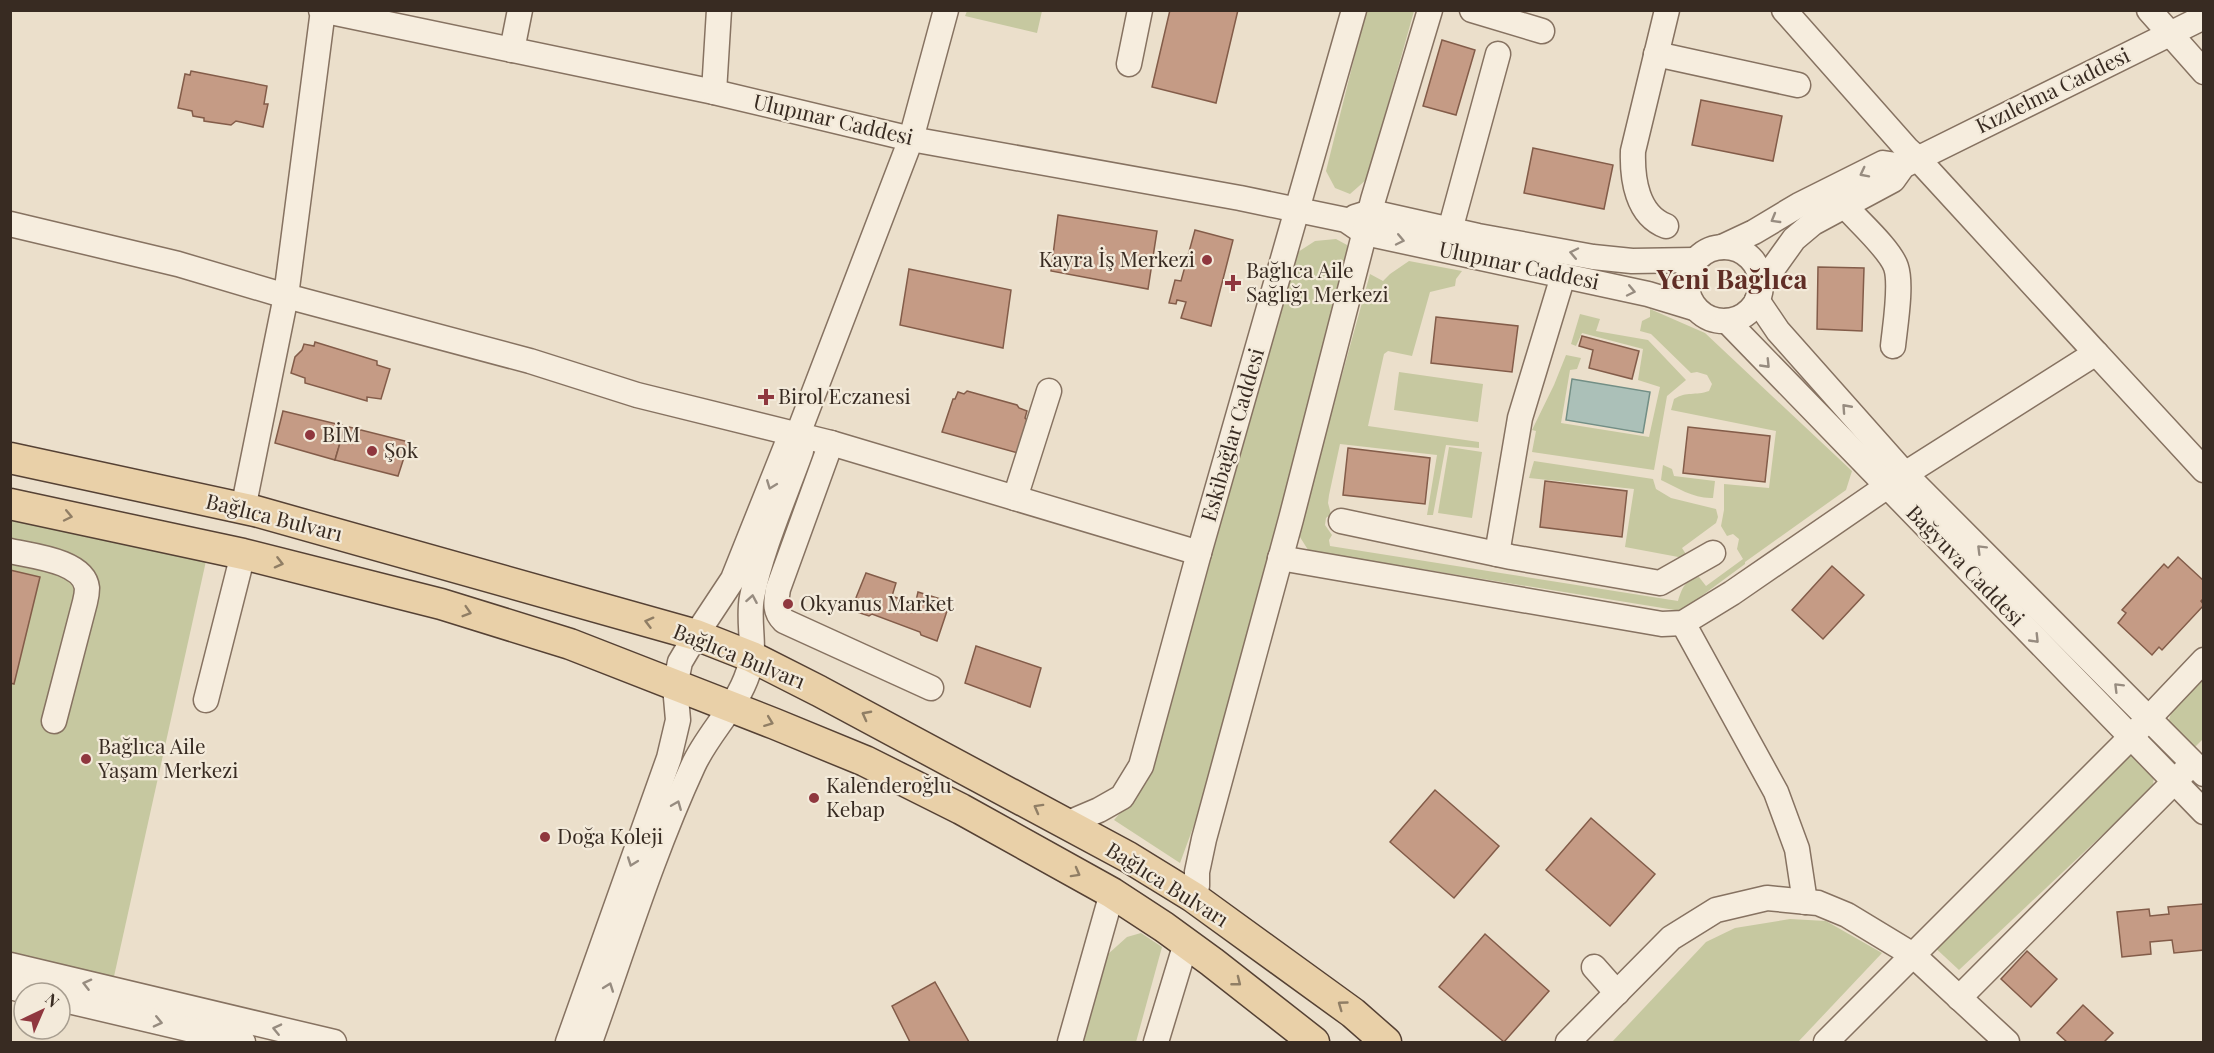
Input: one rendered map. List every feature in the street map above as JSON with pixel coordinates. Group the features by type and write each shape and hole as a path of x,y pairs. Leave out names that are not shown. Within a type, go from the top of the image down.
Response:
{"main road":[{"name":"Bağlıca Bulvarı","path":"10,458 243,508 696,635 752,657 1128,857 1193,897 1353,1012 1386,1042"},
{"name":"Bağlıca Bulvarı","path":"10,504 243,554 441,604 529,630 581,648 865,761 961,809 1112,893 1186,943 1314,1042"}],"street":[{"path":"512,50 520,10"},
{"path":"714,92 719,10"},
{"path":"568,1042 669,759 678,720 675,686 680,662 733,579 787,444 798,434 911,139 946,10"},
{"path":"1129,64 1140,10"},
{"name":"Eskibağlar Caddesi","path":"1066,824 1122,797 1141,766 1199,553 1354,10"},
{"path":"1193,897 1197,886 1197,873 1204,839 1280,558 1361,222 1430,10"},
{"path":"1472,10 1542,31"},
{"path":"1667,10 1633,151 1632,165 1638,193 1647,213 1652,219 1664,219 1689,260 1686,284 1688,296 1695,308 1704,316 1715,320 1726,321 1745,315 1794,239 1835,203"},
{"path":"1784,10 1907,149 1910,162 2096,353 2204,470"},
{"path":"2149,10 2204,72"},
{"path":"243,508 286,296 322,11"},
{"name":"Ulupınar Caddesi","path":"322,11 714,92 911,139 1361,222 1563,276 1648,294 1695,308"},
{"name":"Kızılelma Caddesi","path":"1835,203 1883,163 1910,162 2204,17"},
{"path":"1450,230 1498,54"},
{"path":"1656,54 1798,85"},
{"path":"1689,260 1835,203"},
{"path":"1835,203 1890,255 1896,266 1898,284 1893,346"},
{"name":"Ulupınar Caddesi","path":"1361,222 1450,230 1593,257 1632,261 1689,260"},
{"path":"10,224 178,264 286,296 530,361 637,395 831,443 1199,553"},
{"path":"1722,247 1742,252 1749,258 1760,275 1759,292"},
{"path":"1497,554 1520,418 1563,276"},
{"name":"Bağyuva Caddesi","path":"1759,292 1778,332 1896,480 2130,738 2204,812"},
{"name":"Bağyuva Caddesi","path":"1726,321 2200,764"},
{"path":"1280,558 1662,624 1683,623 1732,593 1896,480 2096,353"},
{"path":"1015,498 1048,391"},
{"path":"590,1042 658,851 693,766 705,742 730,707 749,673 752,657 749,619 752,598 758,574 801,451 798,434"},
{"path":"831,443 778,589 776,606 778,615 783,621 932,688"},
{"path":"1341,521 1497,554 1660,583 1713,553"},
{"path":"10,551 69,565 80,573 87,587 54,720"},
{"path":"206,700 243,554"},
{"path":"1683,623 1776,792 1797,849 1805,902"},
{"path":"1826,1042 2130,738 2204,660"},
{"path":"1959,998 2174,782 2200,764"},
{"path":"1070,1042 1112,893"},
{"path":"1568,1042 1671,938 1716,910 1767,898 1818,903 1847,915 1913,955 2007,1042"},
{"path":"1156,1042 1186,943"},
{"path":"10,965 334,1042"},
{"path":"1594,967 1617,993"},
{"path":"72,1002 233,1041"}],"green space":[{"path":"967,10 1042,11 1037,33 965,16"},
{"path":"1366,11 1414,11 1367,179 1350,194 1335,188 1326,171"},
{"path":"1336,239 1347,245 1348,259 1299,449 1201,806 1180,863 1114,820 1147,782 1298,252 1315,241"},
{"path":"1409,261 1462,271 1456,279 1455,286 1430,292 1412,356 1388,351 1384,354 1368,426 1479,442 1479,448 1446,445 1433,515 1427,515 1437,455 1340,444 1329,495 1328,503 1331,514 1326,518 1325,525 1332,535 1329,540 1330,546 1678,601 1683,588 1690,580 1699,577 1706,586 1743,559 1737,549 1739,539 1733,534 1727,536 1721,526 1724,510 1724,484 1769,488 1776,431 1671,410 1674,399 1683,395 1709,391 1712,384 1707,375 1691,373 1651,334 1640,331 1642,321 1650,317 1650,309 1705,333 1852,471 1846,490 1681,611 1335,555 1310,553 1298,534 1370,274 1383,281"},
{"path":"1580,314 1600,319 1596,331 1648,340 1686,380 1667,396 1654,470 1532,452 1536,431 1532,430 1566,355 1581,358 1577,369 1570,370 1561,423 1649,437 1660,387 1638,380 1643,349 1582,333 1576,346 1571,344"},
{"path":"1399,372 1483,384 1478,422 1394,410"},
{"path":"1449,447 1482,452 1472,518 1438,513"},
{"path":"1534,461 1653,479 1656,489 1671,498 1716,509 1718,517 1716,523 1682,548 1689,559 1625,547 1634,489 1529,478"},
{"path":"1663,465 1672,469 1674,476 1715,481 1713,498 1693,495 1661,480"},
{"name":"Bağlıca Aile Yaşam Merkezi","path":"11,517 206,561 113,981 11,956"},
{"path":"2203,669 2203,739 2195,747 2186,747 2168,723 2178,691"},
{"path":"2128,751 2154,773 2153,787 1959,970 1930,943"},
{"path":"1790,919 1826,921 1882,953 1798,1042 1612,1042 1706,942 1735,928"},
{"path":"1141,933 1162,947 1136,1042 1081,1042 1107,955 1127,937"}],"shaded area":[{"path":"1572,379 1650,392 1643,433 1566,420"}],"building":[{"path":"1170,10 1238,10 1216,103 1152,87"},
{"path":"1442,40 1475,50 1456,115 1423,106"},
{"path":"191,71 267,86 264,104 268,104 263,127 236,121 231,125 204,121 204,118 193,116 192,111 178,108 185,74 190,75"},
{"path":"1701,100 1782,116 1773,161 1692,145"},
{"path":"1533,148 1613,165 1604,209 1524,193"},
{"path":"1058,215 1157,231 1148,289 1051,271"},
{"name":"Kayra İş Merkezi","path":"1195,230 1233,240 1211,326 1181,318 1186,302 1177,300 1176,304 1169,303 1175,280 1181,281"},
{"path":"1818,267 1864,268 1862,331 1817,329"},
{"path":"909,269 1011,290 1003,348 900,325"},
{"path":"1436,317 1518,326 1512,372 1431,363"},
{"path":"1582,336 1639,351 1632,379 1589,368 1593,350 1579,346"},
{"path":"315,342 377,361 377,365 390,369 381,399 367,397 367,401 305,383 305,378 291,373 295,357 304,344 314,346"},
{"path":"967,391 1017,405 1027,411 1025,418 1027,420 1018,453 942,432 953,399 958,392 964,394"},
{"path":"283,411 345,426 335,460 275,443"},
{"path":"345,426 409,442 398,476 335,460"},
{"path":"1688,427 1770,436 1765,482 1683,473"},
{"path":"1348,448 1430,458 1425,504 1343,495"},
{"path":"1545,481 1627,491 1622,537 1540,527"},
{"path":"2178,557 2204,581 2204,598 2201,601 2204,605 2162,650 2159,647 2152,655 2118,623 2126,613 2122,610 2164,564 2168,568"},
{"path":"1832,566 1864,595 1823,639 1792,610"},
{"path":"10,570 40,577 14,684 10,683"},
{"path":"866,573 896,583 892,596 915,605 918,592 950,602 937,641 872,614 869,616 851,610"},
{"path":"976,646 1041,668 1030,707 965,683"},
{"path":"1435,790 1499,846 1454,898 1390,842"},
{"path":"1591,818 1655,874 1610,926 1546,870"},
{"path":"2203,904 2204,950 2174,953 2172,940 2150,942 2151,954 2122,957 2117,912 2149,909 2150,916 2169,914 2168,907"},
{"path":"1485,934 1549,991 1504,1042 1439,987"},
{"path":"2027,951 2057,979 2031,1007 2001,979"},
{"path":"935,982 969,1042 910,1042 892,1006"},
{"path":"2083,1005 2113,1033 2104,1042 2067,1042 2057,1033"}],"place":[{"name":"Kayra İş Merkezi","path":"1207,260"},
{"name":"Bağlıca Aile Sağlığı Merkezi","path":"1233,283"},
{"name":"Birol Eczanesi","path":"766,397"},
{"name":"BİM","path":"310,435"},
{"name":"Şok","path":"372,451"},
{"name":"Okyanus Market","path":"788,604"},
{"name":"Bağlıca Aile Yaşam Merkezi","path":"86,759"},
{"name":"Kalenderoğlu Kebap","path":"814,798"},
{"name":"Doğa Koleji","path":"545,837"}],"district":[{"name":"Yeni Bağlıca","path":"1732,280"}]}
